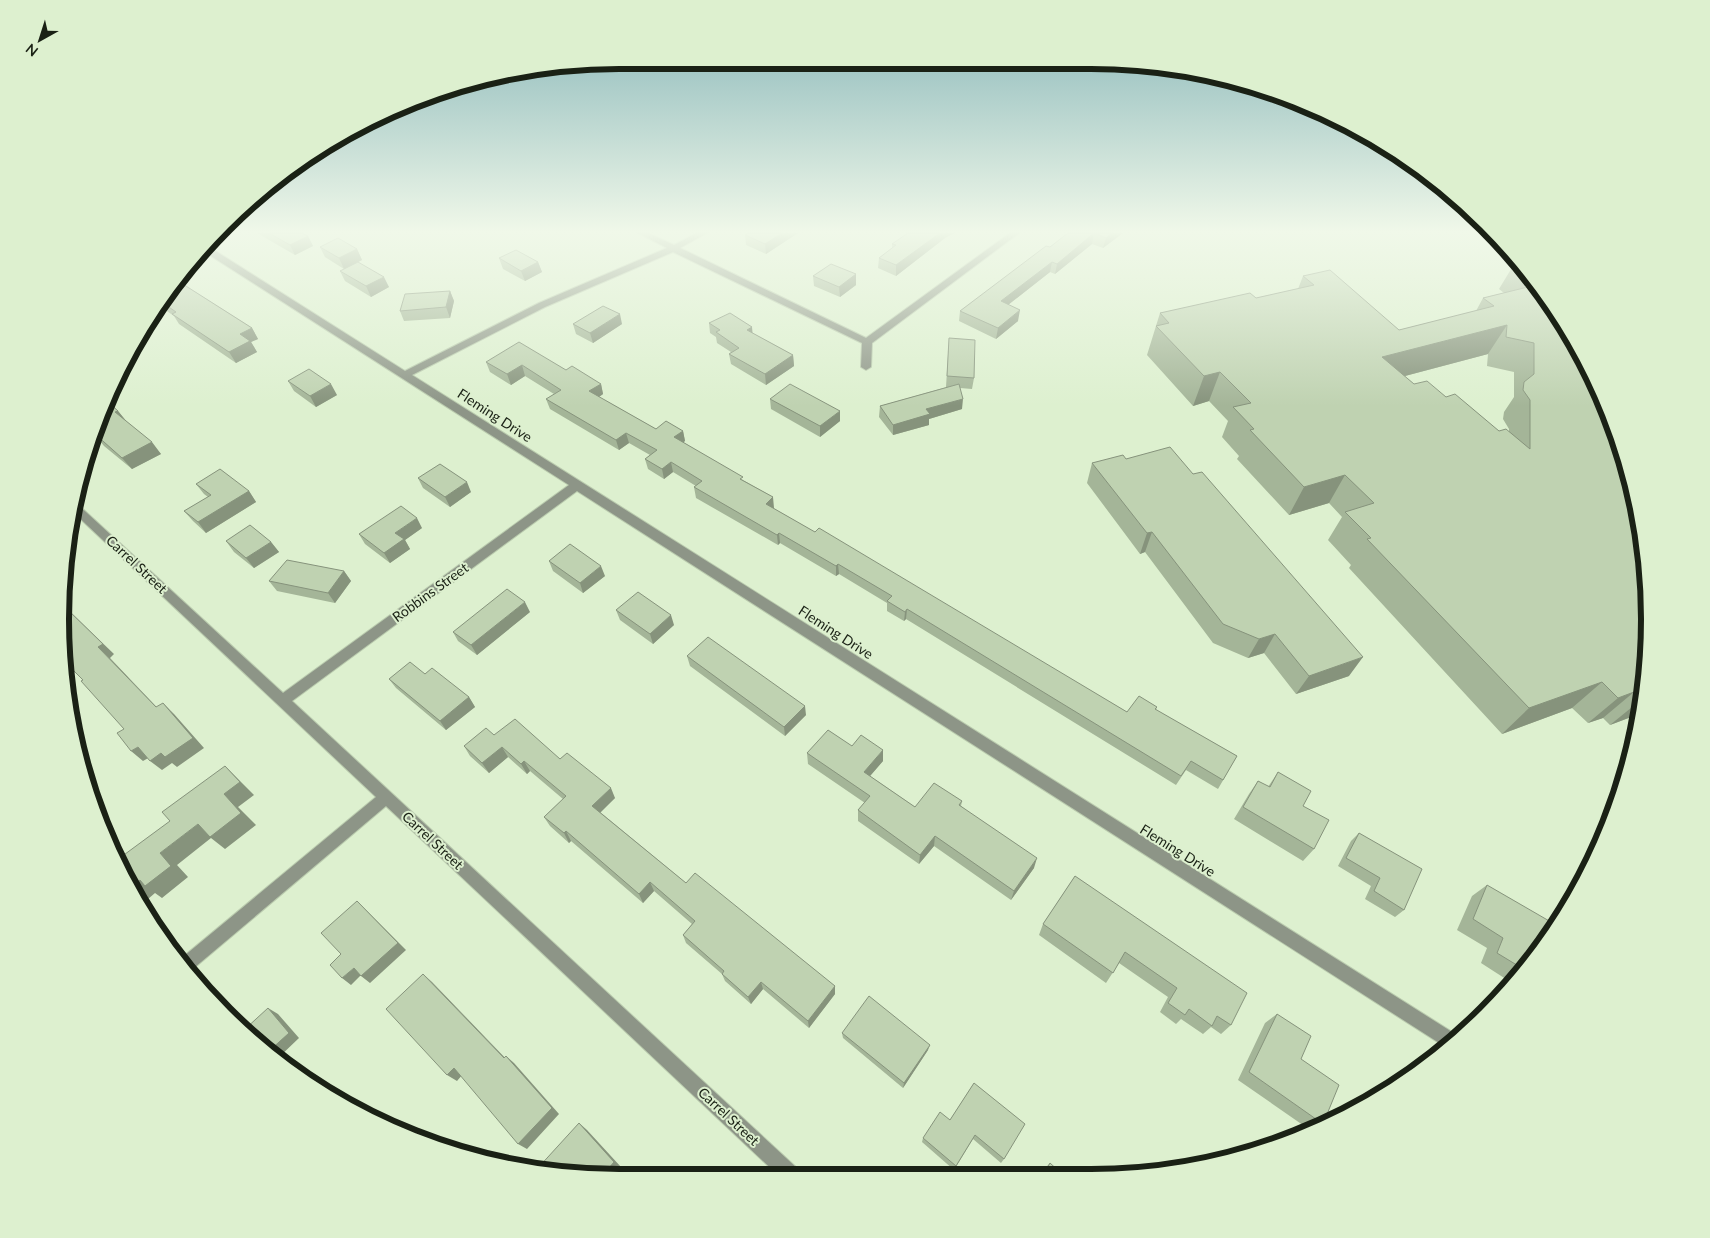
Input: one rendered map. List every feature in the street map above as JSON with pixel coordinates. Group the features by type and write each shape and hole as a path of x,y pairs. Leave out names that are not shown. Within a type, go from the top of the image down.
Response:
{"street":[{"name":"Fleming Drive","path":"272,291 1447,1039"},
{"path":"405,375 509,320 574,291"},
{"path":"762,291 867,342"},
{"path":"867,342 937,291"},
{"path":"866,367 867,342"},
{"name":"Robbins Street","path":"283,700 577,485"},
{"name":"Carrel Street","path":"79,511 786,1169"},
{"path":"189,963 387,797"}],"building":[{"path":"177,291 193,291 252,328 240,334 250,341 229,352 172,314 176,312 166,305"},
{"path":"450,291 446,307 400,311 405,294"},
{"path":"987,291 1014,291 1001,301 1020,310 998,328 960,311"},
{"path":"1288,291 1354,291 1399,330 1494,306 1483,298 1512,291 1533,291 1568,344 1585,376 1612,442 1623,477 1637,547 1640,583 1640,655 1636,694 1634,692 1618,698 1602,682 1529,708 1367,539 1371,538 1345,512 1374,503 1345,475 1304,487 1250,430 1254,429 1233,407 1251,403 1220,372 1204,376 1156,326 1169,323 1160,313 1250,293 1256,298","holes":["1507,325 1506,337 1534,343 1534,374 1524,382 1523,390 1530,400 1530,449 1506,429 1499,431 1455,394 1446,397 1427,381 1414,384 1382,357"]},
{"path":"603,306 620,314 590,333 573,324"},
{"path":"730,313 752,327 747,330 793,355 765,374 729,354 739,348 716,332 720,330 709,323"},
{"path":"949,338 975,340 974,378 947,376"},
{"path":"519,342 566,370 572,366 601,384 589,391 656,429 666,421 683,431 674,437 743,477 740,479 773,497 766,504 815,532 819,528 1127,712 1139,696 1157,707 1155,709 1237,756 1223,780 1191,761 1181,776 907,609 905,612 887,601 892,596 838,564 836,566 779,533 777,535 694,487 702,481 671,462 662,469 645,459 657,450 626,433 616,440 546,399 561,390 522,365 507,374 486,362"},
{"path":"309,369 331,384 310,396 288,381"},
{"path":"790,384 840,411 820,426 770,399"},
{"path":"959,384 963,399 926,409 930,414 893,425 880,406"},
{"path":"112,406 118,411 115,412 152,442 122,458 100,438"},
{"path":"1170,447 1193,474 1202,472 1363,657 1309,676 1275,634 1259,639 1223,624 1152,532 1147,533 1092,463 1123,455 1126,459"},
{"path":"440,464 467,482 445,497 418,478"},
{"path":"220,469 249,491 198,522 184,511 211,495 196,484"},
{"path":"401,506 417,518 395,533 404,539 384,553 359,534"},
{"path":"250,525 271,542 246,558 226,541"},
{"path":"570,544 601,566 580,583 549,561"},
{"path":"287,560 344,571 328,593 269,581"},
{"path":"507,589 525,602 471,645 453,632"},
{"path":"638,592 671,615 650,634 616,610"},
{"path":"69,611 103,644 98,647 156,707 163,703 193,738 165,757 161,753 150,761 138,747 131,751 117,733 124,729 81,681 83,680 71,668"},
{"path":"708,637 805,706 784,727 687,656"},
{"path":"410,662 425,674 432,668 469,697 440,721 389,679"},
{"path":"515,719 560,759 567,753 611,788 592,806 686,883 695,873 835,986 808,1021 761,982 748,997 722,974 724,971 683,935 695,921 650,882 639,894 566,831 564,833 544,817 566,796 524,761 521,764 502,747 482,763 464,746 486,728 494,735"},
{"path":"828,730 852,746 861,735 883,750 864,772 915,807 934,783 962,801 959,805 1037,858 1014,891 935,836 920,855 858,810 870,796 807,753"},
{"path":"225,766 240,782 224,794 241,813 210,837 198,824 160,853 171,866 145,886 140,880 136,883 122,856 170,821 162,812"},
{"path":"1278,772 1311,791 1303,806 1329,820 1314,849 1243,807 1258,781 1270,787"},
{"path":"1359,833 1422,869 1404,910 1374,891 1380,878 1346,858"},
{"path":"1075,876 1247,993 1231,1025 1217,1016 1212,1026 1189,1009 1185,1015 1168,1003 1177,988 1125,952 1113,973 1043,924"},
{"path":"1487,885 1551,922 1518,966 1497,953 1503,938 1473,919"},
{"path":"357,901 398,943 361,976 354,968 342,978 330,965 341,954 321,933"},
{"path":"423,974 504,1058 506,1056 552,1108 518,1144 454,1068 447,1075 386,1009"},
{"path":"869,996 930,1045 904,1083 842,1033"},
{"path":"268,1008 289,1033 273,1047 249,1026"},
{"path":"1277,1014 1311,1036 1301,1059 1339,1085 1326,1116 1318,1120 1249,1072"},
{"path":"974,1083 1025,1124 1004,1159 975,1135 956,1166 923,1138 940,1112 950,1120"},
{"path":"579,1123 614,1162 608,1169 542,1164"},
{"path":"1050,1163 1057,1169 1047,1169"}]}
